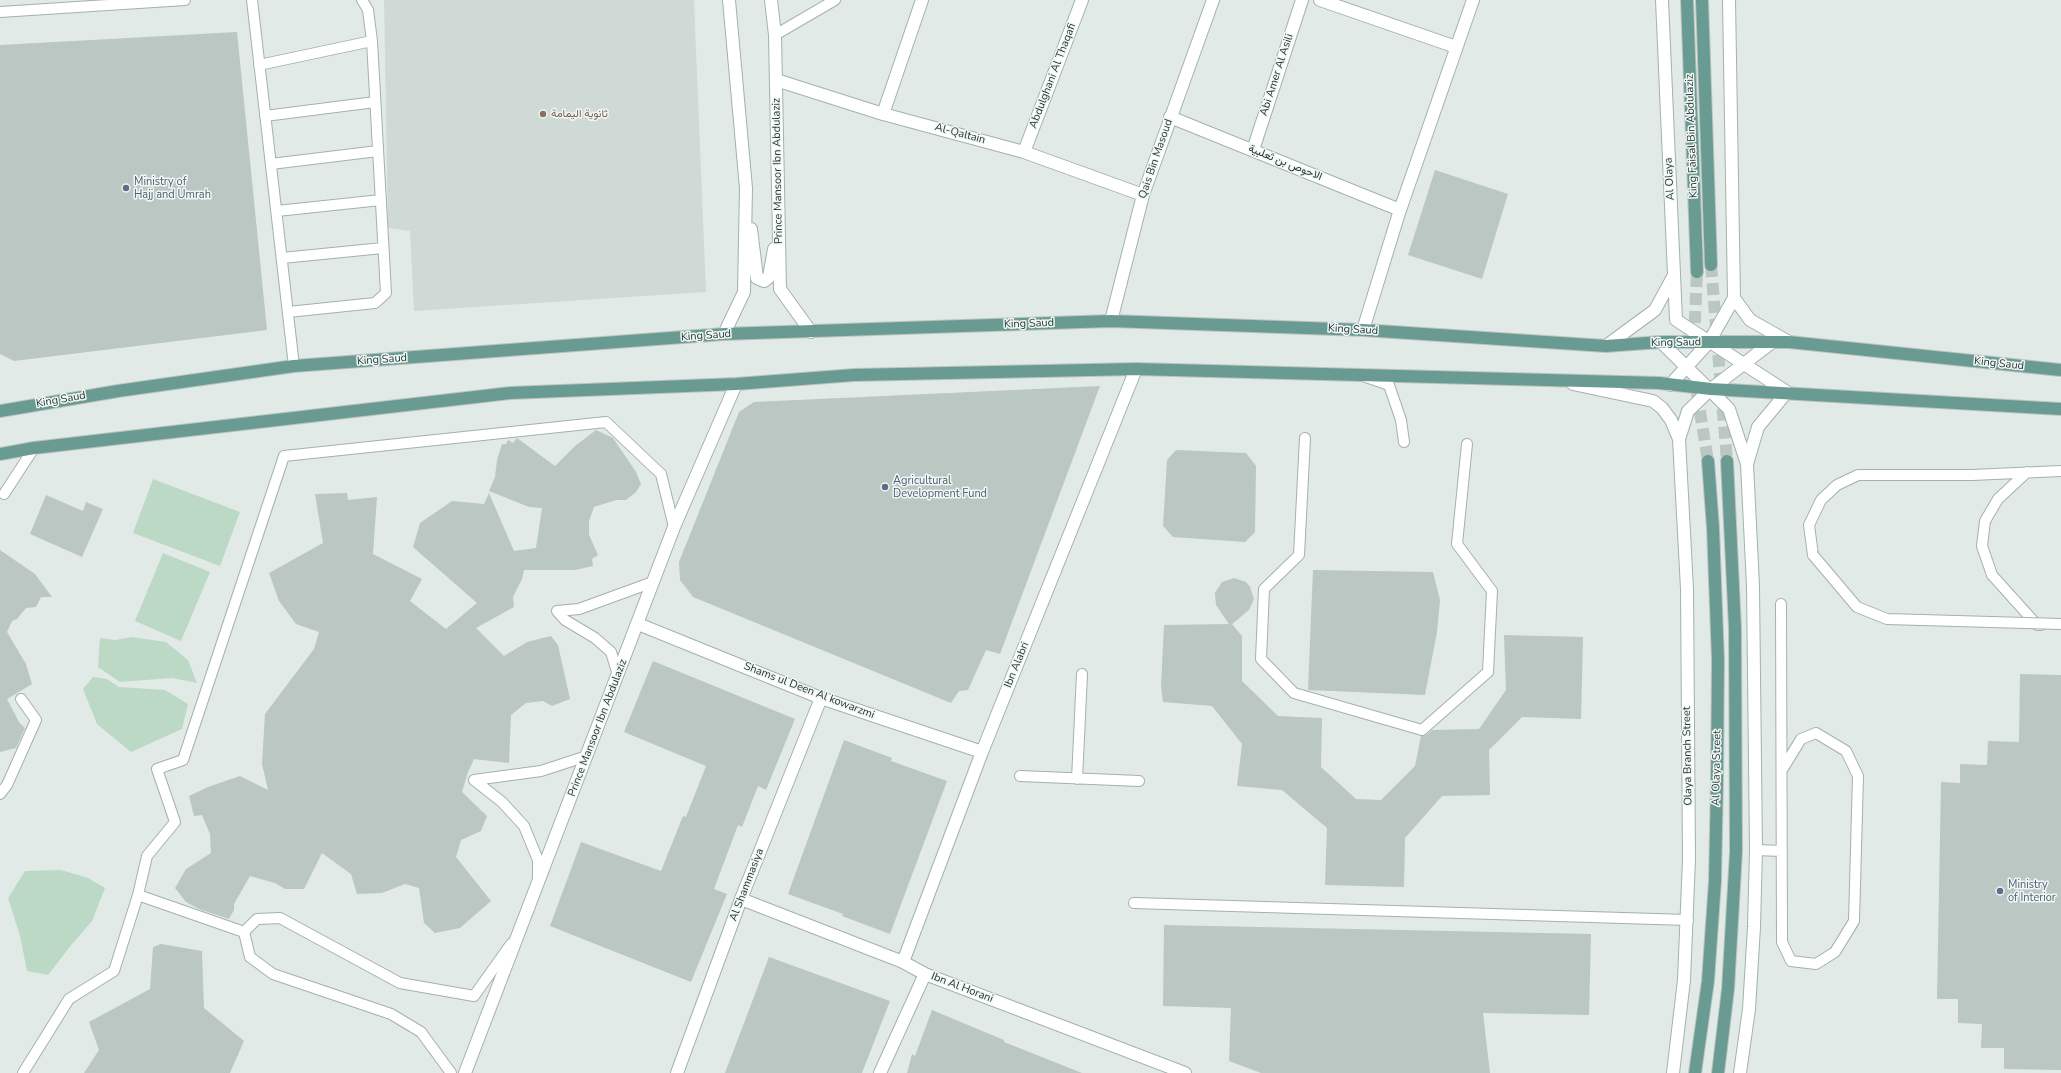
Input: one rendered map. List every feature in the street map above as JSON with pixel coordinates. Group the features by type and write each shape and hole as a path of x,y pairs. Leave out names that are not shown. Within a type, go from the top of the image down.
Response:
{"main road":[{"name":"King Faisal Bin Abdulaziz","path":"1687,0 1697,272"},
{"name":"King Faisal Bin Abdulaziz","path":"1702,0 1711,265"},
{"name":"King Saud","path":"0,411 118,391 294,366 724,334 1110,320 1363,330 1606,346 1661,342 1789,342 2061,370"},
{"path":"0,454 34,448 510,393 736,384 854,375 1136,369 1360,375 1670,385 1711,389 1786,392 2061,409"},
{"name":"Al Olaya Street","path":"1718,1073 1728,989 1736,852 1735,628 1727,461"},
{"name":"Al Olaya Street","path":"1695,1073 1708,981 1714,881 1717,780 1718,652 1714,528 1708,462"}],"street":[{"path":"729,0 746,188 757,278 764,281 769,277 779,217"},
{"name":"Prince Mansoor Ibn Abdulaziz","path":"771,0 775,35 780,289 811,332"},
{"path":"883,114 922,0"},
{"name":"Abdulghani Al Thaqafi","path":"1024,152 1082,0"},
{"name":"Qais Bin Masoud","path":"1110,320 1143,195 1213,0"},
{"name":"Abi Amer Al Asili","path":"1253,150 1302,0"},
{"path":"1320,0 1456,47"},
{"path":"1363,330 1400,210 1473,0"},
{"name":"Al Olaya","path":"1662,0 1676,320 1786,392"},
{"path":"1670,385 1709,342 1734,298 1729,0"},
{"name":"Al-Qaltain","path":"776,80 883,114 1024,152 1143,195"},
{"name":"الاحوص بن ثعلبية","path":"1170,117 1400,210"},
{"path":"724,334 744,292 746,188"},
{"path":"1606,346 1655,310 1674,275"},
{"path":"1734,298 1750,320 1789,342"},
{"path":"1661,342 1711,389 1729,409 1747,464 1753,586 1756,850 1754,927 1749,1009 1740,1073"},
{"name":"Olaya Branch Street","path":"1679,439 1688,411 1711,389 1771,343"},
{"name":"Ibn Alabri","path":"902,962 982,752 1136,369"},
{"name":"Olaya Branch Street","path":"1558,381 1653,401 1662,408 1671,420 1679,439 1687,589 1689,860 1688,920 1684,980 1673,1073"},
{"name":"Prince Mansoor Ibn Abdulaziz","path":"465,1073 588,756 674,527 736,384"},
{"path":"1747,464 1758,427 1786,392"},
{"name":"Shams ul Deen Al kowarzmi","path":"638,624 821,698 982,752"},
{"name":"Al Shammasiya","path":"677,1073 741,899 821,698"},
{"name":"Ibn Al Horani","path":"741,899 902,962 925,974 1185,1073"},
{"path":"880,1073 925,974"}],"lane":[{"path":"0,12 185,0"},
{"path":"252,0 294,366"},
{"path":"288,312 375,303 386,293 372,41 368,10 362,0"},
{"path":"775,35 835,0"},
{"path":"259,65 372,41"},
{"path":"265,116 375,102"},
{"path":"271,164 378,151"},
{"path":"276,211 381,200"},
{"path":"282,258 383,248"},
{"path":"1360,375 1389,385 1401,420 1404,442"},
{"path":"23,1073 69,998 114,971 138,895 147,856 175,822 157,769 183,760 284,456 606,422 661,474 674,527"},
{"path":"1305,438 1299,555 1264,589 1261,659 1294,693 1422,730 1488,672 1492,591 1457,544 1467,444"},
{"path":"4,494 34,448"},
{"path":"2061,471 1972,475 1858,474 1837,485 1821,500 1809,525 1813,555 1858,607 1887,619 2061,625"},
{"path":"2026,472 1998,499 1985,521 1982,546 1992,576 2037,625 2061,625"},
{"path":"618,675 611,652 595,638 565,620 557,611 579,609 654,582"},
{"path":"1781,604 1782,942 1791,961 1816,964 1835,952 1854,921 1858,776 1846,751 1816,733 1801,739 1782,770"},
{"path":"1076,779 1082,674"},
{"path":"0,794 7,785 36,720 21,699"},
{"path":"538,885 538,860 524,826 502,802 474,780 541,771 588,756"},
{"path":"1020,776 1139,781"},
{"path":"1756,850 1782,851"},
{"path":"138,895 244,932"},
{"path":"1134,903 1688,920"},
{"path":"244,932 257,919 280,918 400,983 474,996 520,932"},
{"path":"244,932 250,957 273,974 391,1014 421,1032 451,1073"}],"shaded area":[{"name":"ثانوية اليمامة","path":"384,0 694,0 706,292 414,311 410,231 388,228"}],"green space":[{"path":"153,479 240,512 220,566 133,533"},
{"path":"163,553 210,572 181,641 135,621"},
{"path":"132,637 166,642 188,660 197,683 172,678 120,682 98,667 100,638 115,640"},
{"path":"93,677 107,679 119,687 165,690 188,704 182,729 131,752 97,724 83,689"},
{"path":"61,870 88,878 105,888 92,921 48,975 27,971 20,936 8,898 25,871"}],"building":[{"name":"Ministry of Hajj and Umrah","path":"237,32 267,330 14,361 0,354 0,45"},
{"path":"1435,170 1508,194 1482,279 1408,255"},
{"name":"Agricultural Development Fund","path":"1100,386 1000,654 986,650 968,690 959,691 951,703 693,597 680,580 679,562 739,412 754,402"},
{"path":"596,430 613,438 636,472 641,484 636,492 626,500 616,500 594,507 589,521 589,535 598,555 592,559 593,566 575,570 524,570 522,579 513,597 514,607 476,628 504,656 527,642 551,636 558,645 570,699 552,706 543,701 526,703 511,715 509,763 474,759 468,772 462,792 487,816 481,831 461,840 456,857 491,901 460,928 435,933 424,923 419,888 405,884 382,893 357,894 351,874 322,853 304,889 285,889 275,883 250,876 234,904 234,910 229,919 199,909 186,902 175,888 186,869 211,853 210,834 202,815 194,816 189,796 208,787 240,776 268,790 262,764 265,714 314,649 319,632 296,624 279,601 269,573 323,543 315,494 347,493 348,500 377,497 373,554 422,579 410,601 446,629 477,603 413,547 420,523 452,501 484,504 489,493 514,551 536,548 542,508 529,507 489,491 495,477 497,460 502,444 506,444 508,440 513,443 517,438 555,466 575,446"},
{"path":"1176,450 1246,453 1256,466 1255,532 1245,542 1173,537 1163,526 1167,460"},
{"path":"46,495 83,511 86,502 103,509 82,557 30,534"},
{"path":"0,550 35,574 52,597 41,597 36,607 26,608 17,619 12,621 7,632 26,664 32,684 7,699 19,722 25,728 16,748 0,752"},
{"path":"1313,570 1433,572 1440,600 1437,632 1425,695 1308,690"},
{"path":"1234,578 1246,582 1250,587 1254,599 1249,610 1232,624 1242,636 1242,681 1278,716 1322,718 1321,767 1356,799 1381,800 1415,766 1421,736 1426,735 1432,730 1479,729 1506,690 1504,635 1583,637 1581,719 1522,717 1489,750 1490,795 1442,796 1405,838 1404,887 1325,885 1327,828 1282,790 1237,786 1242,744 1212,706 1163,702 1161,686 1164,625 1229,624 1216,605 1215,593 1222,582"},
{"path":"653,661 795,719 766,790 758,786 742,827 738,825 714,889 727,894 691,982 550,926 581,842 661,871 683,816 686,817 706,766 624,732"},
{"name":"Ministry of Interior","path":"2020,674 2061,675 2061,1070 2004,1069 2004,1048 1981,1048 1982,1024 1958,1023 1958,999 1937,999 1941,782 1960,783 1960,764 1987,765 1988,741 2019,742"},
{"path":"844,740 892,758 891,761 947,781 890,934 842,916 843,914 788,894"},
{"path":"1164,925 1591,934 1589,1015 1483,1013 1490,1073 1261,1073 1229,1061 1231,1008 1163,1006"},
{"path":"161,944 202,951 204,1008 244,1041 230,1073 84,1073 99,1050 89,1022 150,989 153,947"},
{"path":"769,957 890,1001 862,1073 725,1073"},
{"path":"932,1010 1004,1040 1004,1042 1082,1073 907,1073 912,1054 915,1056"}],"tunnel":[{"path":"1711,265 1727,461"},
{"path":"1694,341 1697,272"},
{"path":"1697,393 1708,461"}],"place":[{"name":"ثانوية اليمامة","path":"543,114"},
{"name":"Ministry of Hajj and Umrah","path":"126,188"},
{"name":"Agricultural Development Fund","path":"885,487"},
{"name":"Ministry of Interior","path":"2000,891"}]}
